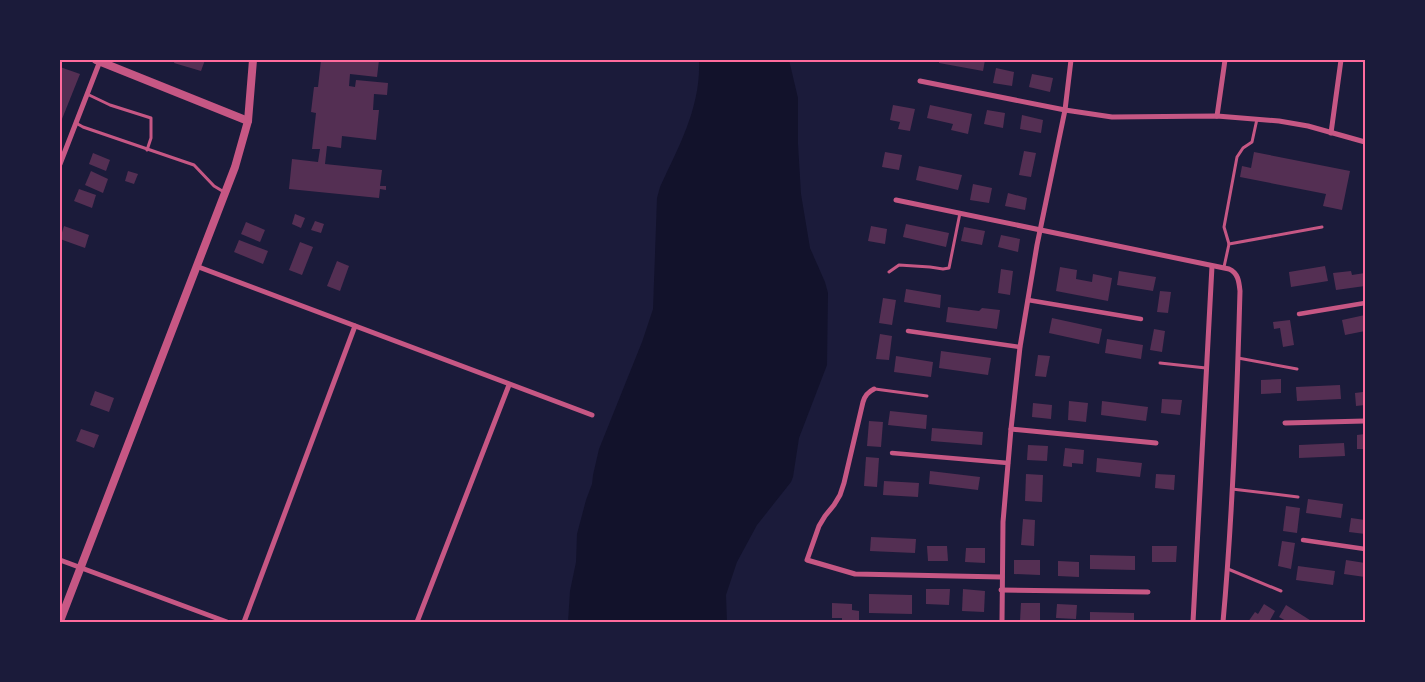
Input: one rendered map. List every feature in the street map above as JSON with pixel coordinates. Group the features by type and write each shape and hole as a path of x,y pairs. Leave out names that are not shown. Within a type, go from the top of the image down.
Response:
{"street":[{"path":"60,164 99,60 248,121"},
{"path":"60,621 235,167 248,121 253,60"},
{"path":"1002,622 1003,522 1020,347 1065,110 1071,60"},
{"path":"1217,116 1225,60"},
{"path":"1331,133 1341,60"},
{"path":"920,81 1065,110 1112,117 1217,116 1279,121 1298,124 1365,142"},
{"path":"896,200 1224,268 1233,271 1238,277 1238,358 1228,569 1223,622"},
{"path":"196,266 592,415"},
{"path":"1193,622 1212,266"},
{"path":"1028,300 1141,319"},
{"path":"1299,314 1365,303"},
{"path":"244,622 356,326"},
{"path":"908,331 1020,347"},
{"path":"418,622 508,384"},
{"path":"874,389 864,396 862,402 840,495 819,526 807,560 855,574 1002,577"},
{"path":"1285,423 1365,421"},
{"path":"1011,429 1156,443"},
{"path":"892,453 1008,463"},
{"path":"1303,540 1365,549"},
{"path":"60,560 227,622"},
{"path":"1001,590 1148,592"}],"lane":[{"path":"87,94 110,105 151,118 151,138 148,150"},
{"path":"1224,268 1229,244 1224,228 1237,157 1243,148 1252,142 1257,119"},
{"path":"76,123 194,165 214,186 225,192"},
{"path":"889,272 899,265 949,268 960,213"},
{"path":"1229,244 1322,227"},
{"path":"1238,358 1297,369"},
{"path":"1160,363 1206,368"},
{"path":"874,389 927,396"},
{"path":"1232,489 1298,497"},
{"path":"1228,569 1280,590"}],"shaded area":[{"path":"699,60 789,60 798,98 801,194 810,248 828,293 827,365 799,438 791,482 757,525 737,562 726,595 727,622 568,622 570,591 576,562 577,534 592,484 599,449 642,342 653,309 657,198 693,110 699,77"}],"building":[{"path":"175,60 205,60 201,71 174,63"},
{"path":"321,60 379,60 377,77 350,74 349,86 355,87 356,80 388,83 387,95 374,94 373,110 379,110 376,140 342,136 341,148 327,146 325,164 382,170 380,186 386,186 386,190 380,189 379,198 289,189 292,159 318,162 320,149 312,149 316,113 311,112 314,87 318,87"},
{"path":"939,60 985,60 983,71 939,63"},
{"path":"60,67 80,74 62,119 60,118"},
{"path":"996,68 1014,72 1012,86 993,83"},
{"path":"1032,74 1053,78 1050,92 1029,87"},
{"path":"893,105 915,109 910,131 898,129 900,122 890,120"},
{"path":"930,105 972,114 968,134 951,130 953,124 927,118"},
{"path":"987,110 1005,113 1003,128 984,124"},
{"path":"1022,115 1043,120 1041,133 1020,129"},
{"path":"1024,151 1036,153 1031,177 1019,175"},
{"path":"885,152 902,155 899,170 882,167"},
{"path":"1254,152 1350,171 1342,210 1323,206 1326,194 1240,177 1242,166 1251,168"},
{"path":"93,153 110,160 106,171 89,164"},
{"path":"919,166 962,175 958,190 916,180"},
{"path":"91,171 108,179 103,193 85,185"},
{"path":"128,171 138,174 134,184 125,181"},
{"path":"973,184 992,188 989,203 970,200"},
{"path":"79,189 96,195 92,208 74,201"},
{"path":"1008,193 1027,198 1025,210 1005,206"},
{"path":"295,214 305,218 301,228 292,224"},
{"path":"315,221 324,224 321,233 311,230"},
{"path":"246,222 265,230 260,242 241,234"},
{"path":"906,224 949,233 946,247 903,237"},
{"path":"64,226 89,235 85,248 60,239"},
{"path":"871,226 887,229 885,244 868,241"},
{"path":"964,227 985,231 982,245 961,241"},
{"path":"1001,235 1020,239 1018,252 998,247"},
{"path":"239,240 268,251 263,264 234,252"},
{"path":"300,242 313,247 302,275 289,270"},
{"path":"337,261 349,266 340,291 327,286"},
{"path":"1325,266 1328,281 1291,287 1289,272"},
{"path":"1060,267 1077,270 1076,279 1092,282 1093,274 1112,278 1108,301 1056,291"},
{"path":"1001,269 1013,271 1010,295 998,293"},
{"path":"1119,271 1156,277 1153,291 1117,285"},
{"path":"1351,271 1352,275 1365,273 1365,286 1336,290 1333,273"},
{"path":"906,289 941,295 940,308 904,302"},
{"path":"1160,291 1171,292 1168,313 1157,312"},
{"path":"883,298 896,300 892,325 879,323"},
{"path":"948,307 979,311 982,308 1000,310 997,329 946,322"},
{"path":"1365,315 1365,331 1345,335 1342,320"},
{"path":"1052,318 1102,329 1099,344 1049,333"},
{"path":"1290,320 1294,345 1283,347 1280,328 1274,329 1273,322"},
{"path":"1154,329 1165,331 1162,352 1150,350"},
{"path":"880,334 892,336 889,360 876,359"},
{"path":"1107,339 1143,345 1141,359 1105,353"},
{"path":"941,351 991,358 988,375 939,368"},
{"path":"1038,355 1050,356 1046,377 1035,376"},
{"path":"896,356 933,362 931,377 894,372"},
{"path":"1281,379 1281,393 1261,394 1261,380"},
{"path":"1365,381 1365,405 1356,406 1355,393 1363,392 1363,382"},
{"path":"1340,385 1341,399 1297,401 1296,387"},
{"path":"95,391 114,398 109,412 90,405"},
{"path":"1162,399 1182,400 1180,415 1161,413"},
{"path":"1069,401 1088,403 1086,422 1068,420"},
{"path":"1102,401 1148,407 1146,421 1101,415"},
{"path":"1033,403 1052,405 1051,419 1032,417"},
{"path":"890,411 927,415 926,429 888,425"},
{"path":"869,421 883,422 881,447 867,446"},
{"path":"932,428 983,432 982,445 931,441"},
{"path":"81,429 99,435 94,448 76,441"},
{"path":"1365,434 1365,449 1357,449 1357,435"},
{"path":"1344,443 1345,456 1299,458 1299,445"},
{"path":"1028,445 1048,446 1047,461 1027,460"},
{"path":"1065,448 1084,450 1083,464 1072,463 1072,467 1063,466"},
{"path":"866,457 879,458 877,487 864,486"},
{"path":"1097,458 1142,463 1140,477 1096,472"},
{"path":"930,471 980,477 978,490 929,484"},
{"path":"1026,474 1043,475 1042,502 1025,501"},
{"path":"1156,474 1175,475 1174,490 1155,488"},
{"path":"884,481 919,483 918,497 883,495"},
{"path":"1308,499 1343,504 1341,518 1306,513"},
{"path":"1286,506 1300,508 1297,533 1283,531"},
{"path":"1351,518 1365,520 1365,534 1349,532"},
{"path":"1023,519 1035,520 1034,546 1021,545"},
{"path":"871,537 916,539 915,553 870,551"},
{"path":"1282,541 1295,543 1291,569 1278,566"},
{"path":"927,546 947,546 948,561 928,561"},
{"path":"1152,546 1177,546 1176,562 1152,562"},
{"path":"966,548 985,548 985,563 965,562"},
{"path":"1090,555 1135,556 1135,570 1090,569"},
{"path":"1014,560 1040,560 1040,575 1014,574"},
{"path":"1346,560 1365,563 1365,577 1344,574"},
{"path":"1058,561 1079,562 1079,577 1058,576"},
{"path":"1298,566 1335,571 1333,585 1296,580"},
{"path":"926,589 950,589 949,605 926,604"},
{"path":"963,589 985,591 984,612 962,611"},
{"path":"869,594 912,595 912,614 869,613"},
{"path":"832,603 852,604 852,610 859,611 859,622 842,622 842,618 832,618"},
{"path":"1021,603 1040,603 1040,621 1020,621"},
{"path":"1057,604 1077,605 1076,619 1056,618"},
{"path":"1264,604 1275,611 1269,622 1248,622 1255,612 1258,614"},
{"path":"1286,605 1313,622 1288,622 1279,617"},
{"path":"1090,612 1134,613 1134,622 1090,622"}]}
